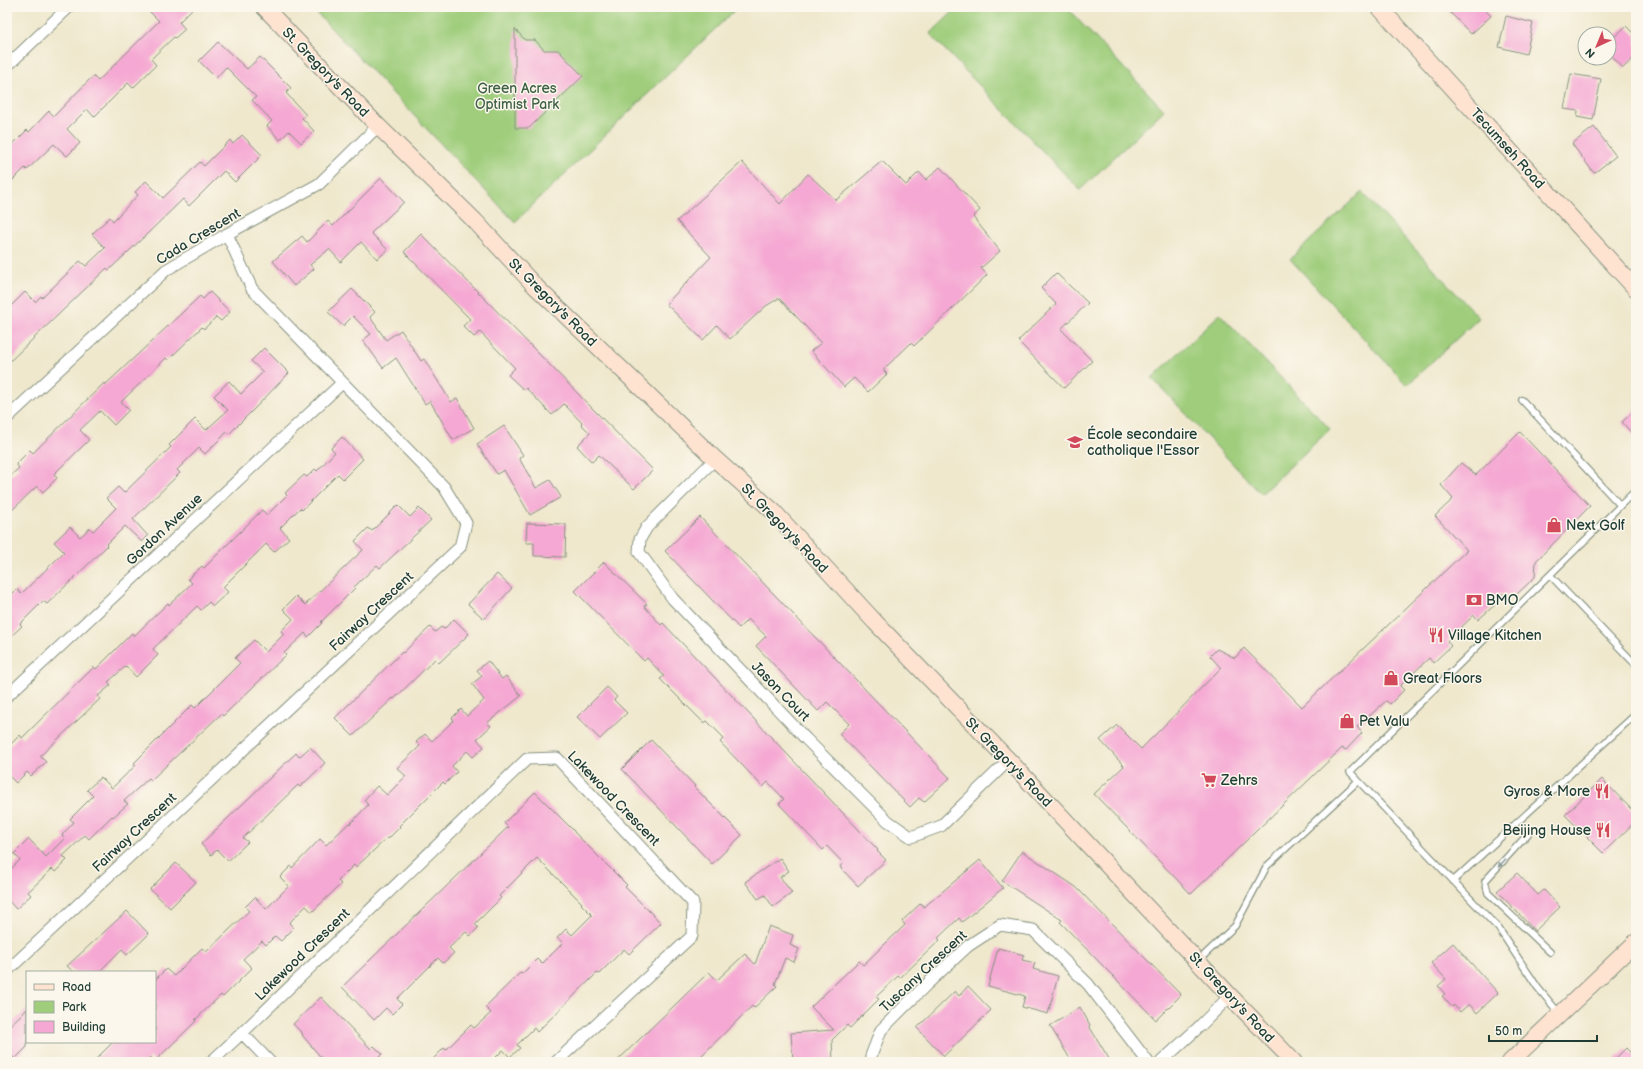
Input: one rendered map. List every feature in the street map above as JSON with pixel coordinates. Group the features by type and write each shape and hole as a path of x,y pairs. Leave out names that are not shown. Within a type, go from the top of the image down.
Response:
{"street":[{"path":"7,66 69,7"},
{"name":"St. Gregory's Road","path":"264,7 378,126 475,221 535,286 715,459 774,512 874,622 1294,1062"},
{"name":"Tecumseh Road","path":"1379,7 1636,289"},
{"name":"Cada Crescent","path":"7,418 166,270 227,234 319,184 378,126"},
{"name":"Fairway Crescent","path":"7,971 460,547 466,523 444,487 252,289 227,234"},
{"name":"Gordon Avenue","path":"7,696 342,383"},
{"name":"Jason Court","path":"715,459 647,527 640,539 639,552 673,599 806,739 888,822 911,837 941,826 1008,761"},
{"name":"Lakewood Crescent","path":"211,1062 527,759 557,758 693,903 692,936 556,1062"},
{"name":"Tuscany Crescent","path":"871,1062 871,1056 881,1030 968,946 1000,925 1033,930 1088,984 1148,1062"},
{"path":"1510,1062 1636,942"},
{"path":"1161,1062 1230,996"},
{"path":"242,1033 270,1062"}],"lane":[{"path":"1522,400 1620,505"},
{"path":"1560,1014 1538,988 1499,929 1350,772 1636,490"},
{"path":"1550,575 1636,665"},
{"path":"1453,881 1636,714"},
{"path":"1198,961 1235,926 1267,866 1358,781"},
{"path":"1528,834 1485,881 1488,893 1550,952"}],"green space":[{"name":"Green Acres Optimist Park","path":"311,7 738,7 515,222"},
{"path":"958,7 1066,7 1164,110 1080,190 930,34"},
{"path":"1362,192 1479,318 1407,385 1290,259"},
{"path":"1220,314 1330,429 1261,494 1152,378"}],"building":[{"path":"145,7 194,7 179,22 185,29 175,38 174,37 151,59 156,65 133,88 128,83 94,117 87,109 67,129 80,143 67,156 54,144 27,170 25,168 7,186 7,150 27,130 29,132 49,111 54,116 93,76 98,81 159,21"},
{"path":"1445,7 1482,7 1491,16 1471,34"},
{"path":"1506,16 1533,23 1526,54 1499,47"},
{"path":"1626,26 1636,36 1636,56 1623,68 1617,62 1617,34"},
{"path":"515,29 525,40 535,40 544,50 558,50 583,76 529,128 515,128"},
{"path":"218,42 247,69 260,57 291,88 286,93 306,115 302,118 314,131 301,143 289,131 280,140 267,126 272,121 252,100 256,97 226,67 216,78 199,61"},
{"path":"1571,74 1601,79 1593,120 1577,117 1578,111 1564,109"},
{"path":"1594,127 1616,156 1594,173 1572,144"},
{"path":"242,135 262,155 235,182 224,171 189,206 183,199 109,270 107,268 7,364 7,310 25,292 35,302 41,296 42,298 80,261 86,266 105,248 92,234 110,217 113,221 138,195 135,192 146,181 163,198 200,162 204,166 230,140 233,144"},
{"path":"882,161 906,185 919,172 926,180 940,167 980,210 973,217 1000,251 981,268 987,275 914,346 911,343 883,370 887,374 868,392 854,378 844,387 811,351 821,343 779,298 766,306 730,339 717,325 703,340 666,304 711,257 677,221 742,162 780,204 808,174 836,200"},
{"path":"381,178 404,202 371,233 388,250 377,259 361,242 341,262 329,249 310,265 314,269 294,286 273,261 302,236 307,242 328,221 333,226"},
{"path":"421,234 653,470 634,489 599,455 592,462 577,446 590,433 564,404 552,415 526,388 524,390 508,375 515,368 480,332 474,337 463,326 470,319 404,252"},
{"path":"1056,273 1088,303 1061,329 1092,361 1064,388 1018,341 1056,304 1041,288"},
{"path":"352,289 375,312 370,317 386,340 401,330 421,361 424,359 451,402 457,398 474,428 453,440 430,401 425,404 396,358 383,368 363,340 371,334 353,316 343,326 328,312"},
{"path":"210,292 230,312 221,321 216,317 204,329 202,327 168,360 166,358 121,402 129,410 114,425 100,411 80,430 89,440 54,474 57,478 43,492 37,486 7,515 7,479 19,468 16,464 30,450 33,453 104,383 105,385 200,296 203,299"},
{"path":"264,348 289,373 229,434 227,432 205,454 199,448 177,470 180,473 133,519 148,536 142,542 125,526 106,545 107,546 47,604 43,601 20,624 22,626 7,640 7,599 17,589 21,594 64,552 54,542 70,527 80,537 90,528 93,531 116,508 106,498 118,487 124,493 171,447 169,445 195,419 206,430 228,410 214,396 229,381 241,394 263,372 251,361"},
{"path":"1636,409 1636,438 1622,422"},
{"path":"504,426 523,455 519,458 536,488 550,480 561,497 530,515 504,470 497,474 477,444"},
{"path":"1520,432 1590,506 1536,561 1535,577 1516,595 1498,594 1498,602 1478,620 1474,615 1447,641 1451,646 1433,663 1429,658 1400,686 1404,690 1390,704 1386,701 1357,727 1362,733 1346,750 1342,748 1191,894 1094,794 1124,766 1100,740 1117,725 1141,749 1221,668 1210,656 1217,649 1235,658 1244,648 1302,707 1467,550 1435,516 1453,499 1441,485 1461,463 1476,475"},
{"path":"342,437 363,459 343,479 338,474 302,510 300,508 280,528 289,538 274,552 266,544 223,587 228,592 213,606 209,602 201,610 197,606 153,649 158,655 136,677 126,666 108,682 111,685 98,696 100,699 40,756 46,762 31,776 27,772 16,783 7,774 7,748 20,735 22,738 94,667 96,669 132,633 134,636 168,603 169,605 192,583 188,579 202,566 204,568 262,510 267,515 287,495 285,493 304,475 307,477 315,469 317,471 335,452 331,448"},
{"path":"398,505 410,517 419,508 431,520 380,568 377,565 354,587 355,588 308,637 305,633 284,653 286,655 223,716 221,714 151,780 149,778 124,801 128,804 113,817 112,816 89,839 85,835 63,856 67,860 55,872 52,869 28,892 31,895 16,909 7,899 7,873 20,860 14,854 29,839 46,857 65,838 62,835 74,822 70,819 93,796 87,790 101,777 112,788 136,765 134,763 192,705 195,708 240,663 235,658 254,640 266,652 284,634 281,631 293,619 283,609 296,596 305,605 363,550 355,541 368,528 372,531"},
{"path":"700,517 950,778 924,802 919,798 910,807 839,734 849,724 827,702 818,711 756,646 766,636 748,619 739,628 665,551"},
{"path":"527,523 566,524 565,557 534,556 534,543 526,543"},
{"path":"604,562 647,604 644,606 661,625 663,623 886,860 858,886 840,867 843,863 827,846 823,850 779,804 784,799 768,782 763,787 720,742 724,738 707,721 704,723 660,679 664,676 647,658 644,661 575,591"},
{"path":"497,574 512,588 484,619 468,604"},
{"path":"454,619 469,634 439,663 435,659 353,736 335,718 402,652 403,653 430,627 435,632 441,627 444,629"},
{"path":"488,661 502,679 506,676 521,696 487,723 491,726 477,739 484,747 473,757 467,751 452,766 457,772 445,784 443,782 388,839 387,838 356,867 354,865 338,881 341,884 312,912 306,906 289,923 294,928 281,941 275,936 266,945 262,941 243,959 252,968 223,997 221,995 155,1061 150,1057 145,1062 93,1062 112,1043 156,1043 156,979 166,969 174,976 202,948 206,952 249,911 245,907 255,897 266,909 289,886 280,877 291,866 292,868 320,839 326,845 349,823 350,824 368,805 364,800 377,786 387,795 406,776 397,768 420,746 416,742 425,734 432,741 454,720 452,718 461,709 467,716 484,700 472,684 482,676 477,670"},
{"path":"607,687 617,697 614,700 627,713 600,739 577,717"},
{"path":"651,740 695,786 694,787 742,835 712,864 622,769"},
{"path":"310,747 325,763 300,787 298,785 243,838 248,842 228,861 217,850 211,855 201,844 296,753 299,757"},
{"path":"1602,779 1636,814 1636,821 1603,853 1565,815"},
{"path":"535,792 627,885 625,887 661,923 629,954 624,949 599,974 597,973 537,1032 534,1028 517,1045 520,1048 510,1057 503,1050 491,1062 430,1062 444,1048 446,1050 471,1025 474,1028 491,1013 485,1007 520,973 522,974 537,959 542,964 563,943 557,938 566,929 572,935 592,915 537,858 499,896 501,898 475,924 478,928 470,936 466,932 449,948 454,953 443,963 438,958 397,999 402,1004 392,1014 386,1008 374,1020 342,987 508,827 504,823"},
{"path":"1022,851 1076,887 1181,995 1156,1020 1060,922 1062,920 1002,881"},
{"path":"780,858 789,871 780,877 792,893 773,907 765,895 758,899 745,882"},
{"path":"980,860 1003,888 962,922 959,918 938,938 940,940 900,978 898,976 876,997 879,999 850,1028 847,1025 832,1040 833,1062 793,1062 791,1033 834,1030 811,1007 859,961 863,965 905,925 902,921 921,903 924,907"},
{"path":"176,863 196,882 170,908 150,889"},
{"path":"1517,873 1538,895 1544,890 1560,907 1535,931 1497,891"},
{"path":"127,911 149,934 127,955 122,949 100,971 73,971 67,966"},
{"path":"769,926 793,935 790,945 799,949 794,962 785,958 775,984 777,986 754,1008 752,1006 695,1062 616,1062 709,972 717,980 745,954 755,964"},
{"path":"1453,943 1498,993 1477,1013 1469,1004 1460,1012 1454,1005 1452,1007 1442,996 1445,994 1438,986 1446,979 1431,963"},
{"path":"998,948 1024,955 1022,960 1035,963 1033,969 1058,976 1048,1014 1022,1007 1025,996 988,986"},
{"path":"968,986 991,1010 944,1056 917,1028 955,991 959,996"},
{"path":"321,997 371,1049 374,1046 382,1054 379,1057 384,1062 325,1062 302,1035 303,1034 293,1024"},
{"path":"1080,1007 1090,1025 1089,1026 1111,1062 1072,1062 1050,1026"},
{"path":"26,1010 27,1047 15,1059 7,1051 7,1028"},
{"path":"1626,1048 1636,1058 1636,1062 1612,1062"}],"place":[{"name":"École secondaire catholique l'Essor","path":"1075,442"},
{"name":"Next Golf","path":"1554,525"},
{"name":"BMO","path":"1474,600"},
{"name":"Village Kitchen","path":"1436,635"},
{"name":"Great Floors","path":"1391,678"},
{"name":"Pet Valu","path":"1347,721"},
{"name":"Zehrs","path":"1209,780"},
{"name":"Gyros & More","path":"1602,791"},
{"name":"Beijing House","path":"1603,830"}]}
